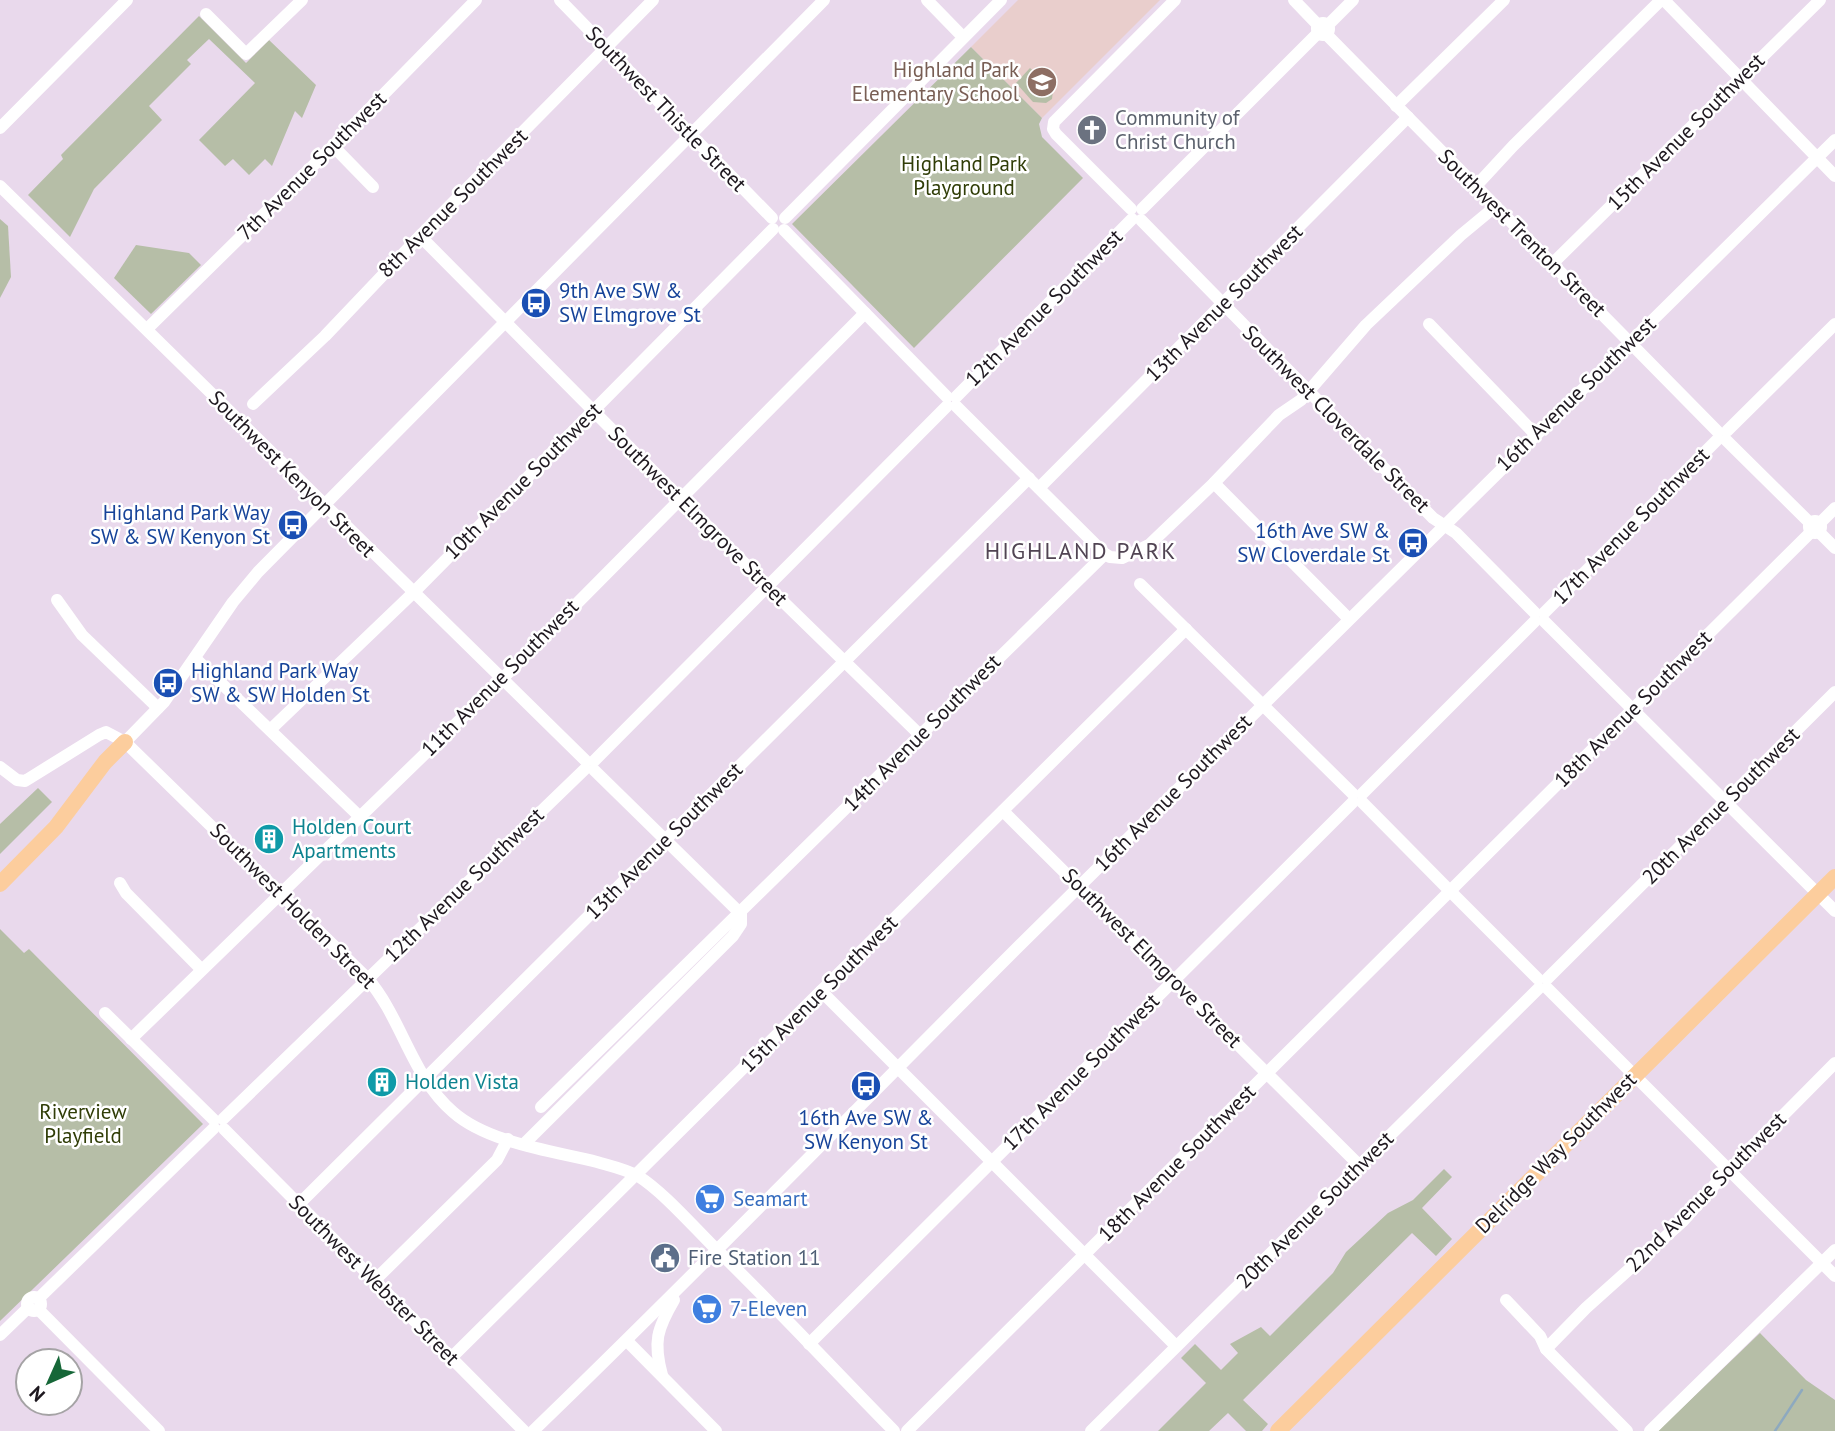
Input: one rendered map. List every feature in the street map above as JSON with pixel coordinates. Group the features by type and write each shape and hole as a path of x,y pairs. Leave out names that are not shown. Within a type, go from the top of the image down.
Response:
{"main road":[{"path":"0,884 56,828 105,762 125,741"},
{"name":"Delridge Way Southwest","path":"1278,1431 1835,877"}],"street":[{"path":"0,128 127,0"},
{"path":"206,14 246,54 302,0"},
{"name":"7th Avenue Southwest","path":"147,330 476,0"},
{"name":"Southwest Thistle Street","path":"560,0 951,401 1105,554"},
{"name":"8th Avenue Southwest","path":"253,404 325,336 653,0"},
{"path":"0,768 17,780 25,781 106,732 125,741 158,709 233,602 258,572 824,0"},
{"path":"927,0 963,37"},
{"name":"10th Avenue Southwest","path":"271,729 413,593 1000,0"},
{"name":"Southwest Cloverdale Street","path":"1175,0 1057,118 1053,125 1056,134 1433,518 1456,533 1835,911"},
{"name":"Southwest Trenton Street","path":"1294,0 1835,548"},
{"name":"12th Avenue Southwest","path":"0,1335 35,1305 590,765 1136,214 1353,0"},
{"path":"1396,106 1504,0"},
{"path":"1476,186 1513,146 1663,0 1835,176"},
{"name":"15th Avenue Southwest","path":"1553,264 1820,0"},
{"name":"13th Avenue Southwest","path":"1040,488 1408,117"},
{"name":"16th Avenue Southwest","path":"533,1431 718,1251 898,1066 1348,618 1835,140"},
{"path":"333,146 373,187"},
{"name":"Southwest Kenyon Street","path":"0,186 741,914"},
{"path":"1105,554 1122,558 1149,545 1279,415 1309,391 1338,354 1366,326 1461,234 1496,206"},
{"name":"Southwest Elmgrove Street","path":"420,236 767,586 920,734"},
{"name":"11th Avenue Southwest","path":"131,1039 501,680 865,313"},
{"path":"1429,324 1535,434"},
{"name":"17th Avenue Southwest","path":"809,1344 1835,324"},
{"name":"13th Avenue Southwest","path":"299,1204 1029,478"},
{"path":"1214,482 1348,618"},
{"name":"18th Avenue Southwest","path":"907,1431 1835,508"},
{"name":"14th Avenue Southwest","path":"541,1107 723,928 741,914 920,734 1105,554"},
{"path":"1140,584 1835,1276"},
{"path":"57,600 82,635 158,709"},
{"name":"15th Avenue Southwest","path":"452,1358 1185,629"},
{"path":"195,657 359,816"},
{"name":"20th Avenue Southwest","path":"1091,1431 1835,692"},
{"name":"Southwest Holden Street","path":"125,741 368,979 387,1004 424,1079 439,1099 460,1119 482,1130 524,1144 622,1169 646,1182 718,1251 894,1431"},
{"name":"Southwest Elmgrove Street","path":"1003,811 1360,1166"},
{"path":"120,883 126,893 201,969"},
{"name":"14th Avenue Southwest","path":"524,1144 733,936 741,924 741,914"},
{"path":"821,991 1176,1346"},
{"name":"Southwest Webster Street","path":"105,1013 524,1431"},
{"name":"22nd Avenue Southwest","path":"1546,1349 1586,1308 1669,1234 1835,1063"},
{"path":"375,1280 497,1160 508,1139"},
{"path":"1650,1431 1835,1250"},
{"path":"662,1376 657,1358 658,1332 683,1285"},
{"path":"1506,1300 1540,1336 1546,1349 1628,1431"},
{"path":"35,1305 159,1431"},
{"path":"627,1341 712,1426"}],"shaded area":[{"name":"Highland Park Elementary School","path":"1018,0 1160,0 1042,118 971,47"}],"green space":[{"path":"199,16 246,63 269,40 316,85 302,118 295,111 272,166 265,159 249,175 233,159 225,166 199,140 255,83 209,39 187,60 191,64 149,106 162,120 94,189 70,237 28,195 63,159 61,155"},
{"name":"Highland Park Playground","path":"971,47 1042,118 1039,124 1042,137 1083,178 914,348 792,224"},
{"path":"1030,68 1053,90 1052,99 1046,103 1033,102 1016,83"},
{"path":"0,219 8,226 11,277 0,298"},
{"path":"136,245 189,253 201,265 151,314 114,278"},
{"path":"38,788 52,802 0,854 0,824"},
{"name":"Riverview Playfield","path":"0,929 24,953 29,949 203,1124 0,1321"},
{"path":"1444,1169 1452,1177 1422,1208 1452,1239 1436,1256 1412,1233 1243,1400 1268,1424 1262,1431 1246,1431 1228,1413 1209,1431 1158,1431 1206,1383 1181,1358 1195,1344 1221,1370 1238,1353 1230,1344 1261,1327 1270,1336 1333,1273 1346,1252 1388,1213 1413,1200"},
{"path":"1760,1333 1806,1380 1835,1400 1835,1431 1658,1431"}],"waterway":[{"path":"1775,1431 1802,1390"}],"place":[{"name":"Highland Park Elementary School","path":"1042,82"},
{"name":"Community of Christ Church","path":"1092,130"},
{"name":"9th Ave SW & SW Elmgrove St","path":"536,303"},
{"name":"Highland Park Way SW & SW Kenyon St","path":"293,525"},
{"name":"16th Ave SW & SW Cloverdale St","path":"1413,543"},
{"name":"Highland Park Way SW & SW Holden St","path":"168,683"},
{"name":"Holden Court Apartments","path":"269,839"},
{"name":"Holden Vista","path":"382,1082"},
{"name":"16th Ave SW & SW Kenyon St","path":"866,1086"},
{"name":"Seamart","path":"710,1199"},
{"name":"Fire Station 11","path":"665,1258"},
{"name":"7-Eleven","path":"707,1309"}],"district":[{"name":"HIGHLAND PARK","path":"1081,551"}]}
